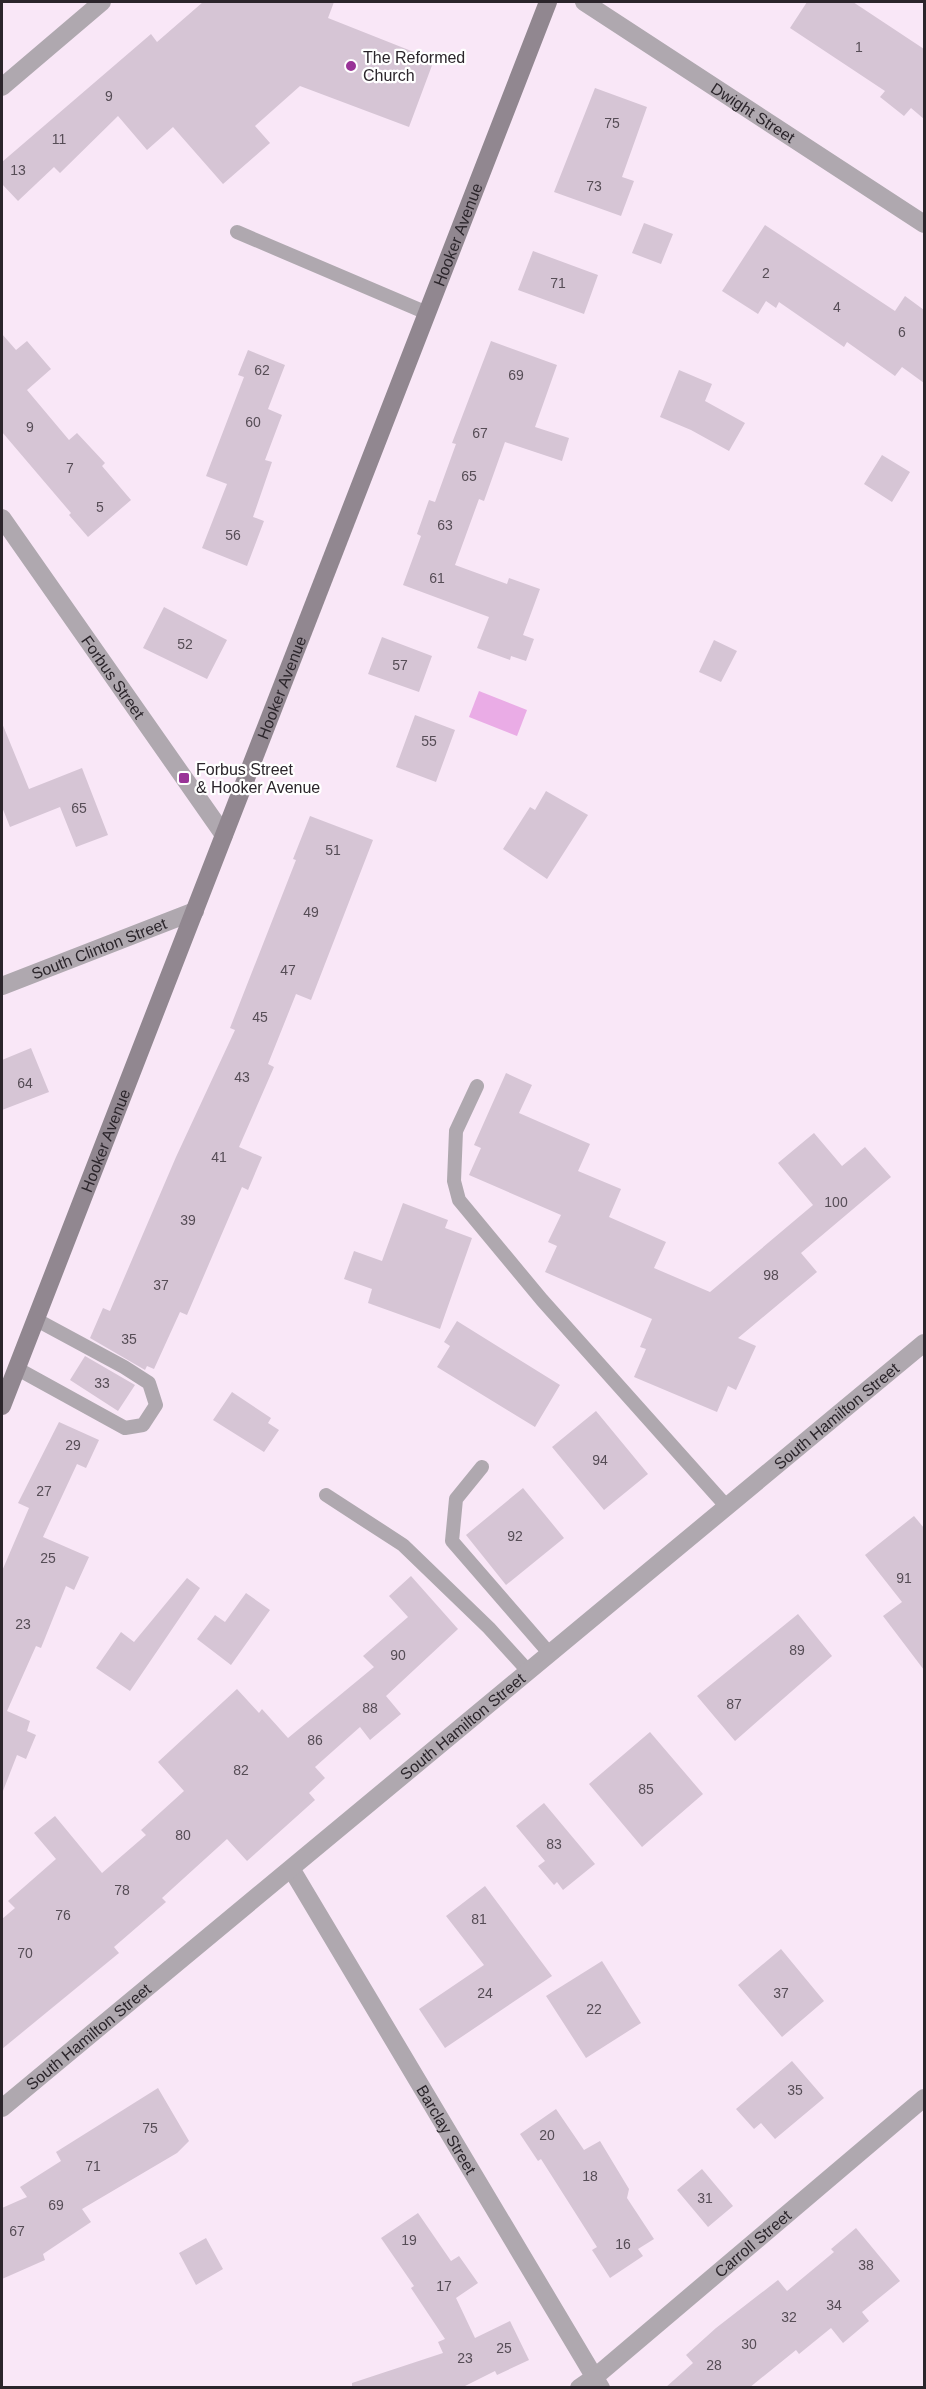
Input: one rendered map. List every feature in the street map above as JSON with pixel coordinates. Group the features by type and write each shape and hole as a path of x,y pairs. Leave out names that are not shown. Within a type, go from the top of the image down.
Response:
{"street":[{"path":"2,87 102,2"},
{"name":"Hooker Avenue","path":"2,1406 548,2"},
{"name":"Dwight Street","path":"584,2 924,224"},
{"name":"Forbus Street","path":"2,518 224,835"},
{"name":"South Clinton Street","path":"2,986 195,911"},
{"name":"South Hamilton Street","path":"2,2108 292,1870 924,1343"},
{"name":"Barclay Street","path":"292,1870 598,2383"},
{"name":"Carroll Street","path":"579,2388 598,2383 924,2098"}],"lane":[{"path":"237,232 427,313"},
{"path":"477,1086 456,1131 454,1181 459,1200 542,1300 727,1507"},
{"path":"16,1368 125,1428 143,1425 156,1405 149,1383 35,1319"},
{"path":"482,1467 456,1499 452,1541 550,1654"},
{"path":"326,1495 403,1545 489,1628 529,1672"}],"shaded area":[{"path":"479,691 527,710 517,736 469,717"}],"building":[{"path":"203,2 334,2 328,18 434,60 409,127 300,86 255,126 270,143 223,184 173,127 147,150 118,116 60,173 54,167 18,201 2,184 2,162 151,34 157,42"},
{"path":"807,2 853,2 924,49 924,119 911,108 904,116 880,97 885,91 790,28"},
{"path":"595,88 647,107 622,177 634,181 621,216 554,192"},
{"path":"644,223 673,234 661,264 632,253"},
{"path":"765,225 895,311 905,296 924,310 924,383 902,367 895,376 847,342 844,347 779,302 776,308 766,301 758,314 722,291"},
{"path":"533,251 598,275 584,314 518,290"},
{"path":"2,334 16,350 27,341 51,369 27,390 69,440 77,433 105,463 102,466 131,500 88,537 69,515 71,513 2,432"},
{"path":"491,341 557,365 535,427 569,438 562,461 505,442 484,501 479,499 455,565 507,584 509,578 540,589 523,635 534,639 526,661 511,656 510,660 477,648 489,617 403,585 421,536 417,534 429,500 435,502 456,444 452,443"},
{"path":"248,350 285,365 268,409 282,415 265,460 272,462 253,517 264,521 247,566 202,548 227,484 206,476 244,377 238,375"},
{"path":"679,370 712,384 705,401 745,423 729,451 691,430 660,417"},
{"path":"882,455 910,472 892,502 864,484"},
{"path":"164,607 227,640 207,679 143,648"},
{"path":"382,637 432,656 419,692 368,674"},
{"path":"714,640 737,651 721,682 699,672"},
{"path":"415,715 455,730 436,782 396,767"},
{"path":"2,723 29,789 82,768 108,835 76,847 60,807 10,827 2,807"},
{"path":"546,791 588,815 547,879 503,849 530,807 535,810"},
{"path":"310,816 373,840 311,1000 296,994 268,1064 274,1067 239,1147 262,1157 248,1190 242,1187 187,1315 180,1312 154,1369 147,1366 145,1370 90,1338 103,1308 110,1311 176,1157 235,1030 230,1028 296,860 293,859"},
{"path":"31,1048 49,1092 2,1110 2,1060"},
{"path":"506,1073 532,1085 519,1113 590,1144 578,1171 621,1189 609,1217 666,1242 654,1268 710,1292 813,1205 778,1163 814,1133 842,1166 865,1147 891,1177 801,1253 817,1272 738,1338 756,1346 736,1390 728,1386 717,1412 634,1377 646,1349 640,1347 652,1319 545,1272 557,1246 548,1242 561,1215 469,1175 481,1148 474,1145"},
{"path":"403,1203 448,1220 445,1228 472,1238 440,1329 368,1303 372,1289 344,1279 354,1251 382,1261"},
{"path":"457,1321 560,1385 535,1427 437,1367 450,1346 444,1342"},
{"path":"85,1356 135,1385 118,1411 70,1380"},
{"path":"232,1392 271,1418 268,1423 279,1430 264,1452 213,1420"},
{"path":"596,1411 648,1474 604,1510 552,1447"},
{"path":"59,1422 99,1440 86,1468 77,1464 43,1537 89,1557 74,1590 66,1586 41,1648 36,1646 7,1711 30,1721 27,1731 36,1735 26,1759 17,1755 3,1791 2,1571 29,1508 18,1503"},
{"path":"523,1488 564,1538 506,1585 466,1535"},
{"path":"914,1516 924,1528 924,1670 883,1616 902,1602 865,1555"},
{"path":"411,1576 458,1629 386,1696 401,1714 370,1740 360,1727 315,1767 325,1778 309,1793 315,1800 247,1861 227,1839 162,1898 166,1902 114,1947 119,1953 2,2049 2,1919 15,1908 8,1901 56,1859 34,1833 55,1816 102,1873 146,1835 141,1830 184,1791 158,1762 237,1689 259,1713 262,1709 288,1738 374,1667 363,1656 408,1617 389,1596"},
{"path":"187,1578 200,1588 130,1691 96,1668 121,1632 134,1642"},
{"path":"246,1593 270,1610 231,1665 197,1639 215,1615 225,1622"},
{"path":"798,1614 832,1656 735,1741 697,1696"},
{"path":"650,1732 703,1794 642,1847 589,1784"},
{"path":"544,1803 595,1864 563,1890 557,1882 554,1885 538,1866 545,1861 516,1826"},
{"path":"485,1886 552,1976 445,2048 419,2009 484,1965 446,1916"},
{"path":"781,1949 824,2001 782,2037 738,1985"},
{"path":"602,1961 641,2023 586,2058 546,1996"},
{"path":"792,2061 824,2098 775,2139 761,2123 754,2129 736,2109"},
{"path":"158,2088 189,2141 177,2153 82,2209 91,2222 43,2254 45,2260 2,2279 2,2208 27,2197 20,2187 61,2161 56,2152"},
{"path":"556,2109 584,2150 600,2141 629,2189 627,2198 654,2239 638,2249 643,2256 610,2278 592,2250 597,2247 541,2159 538,2161 520,2134"},
{"path":"702,2169 733,2206 708,2227 677,2190"},
{"path":"418,2213 451,2261 459,2256 478,2283 456,2298 475,2338 510,2321 529,2360 497,2375 495,2371 461,2388 352,2388 352,2383 443,2353 438,2342 445,2339 411,2288 414,2286 381,2238"},
{"path":"856,2228 900,2281 862,2312 869,2321 843,2343 831,2328 799,2354 796,2350 749,2388 665,2388 693,2363 686,2355 716,2328 778,2280 787,2291 834,2252 831,2249"},
{"path":"206,2238 223,2269 196,2285 179,2253"}],"place":[{"name":"The Reformed Church","path":"351,66"},
{"name":"Forbus Street & Hooker Avenue","path":"184,778"}]}
